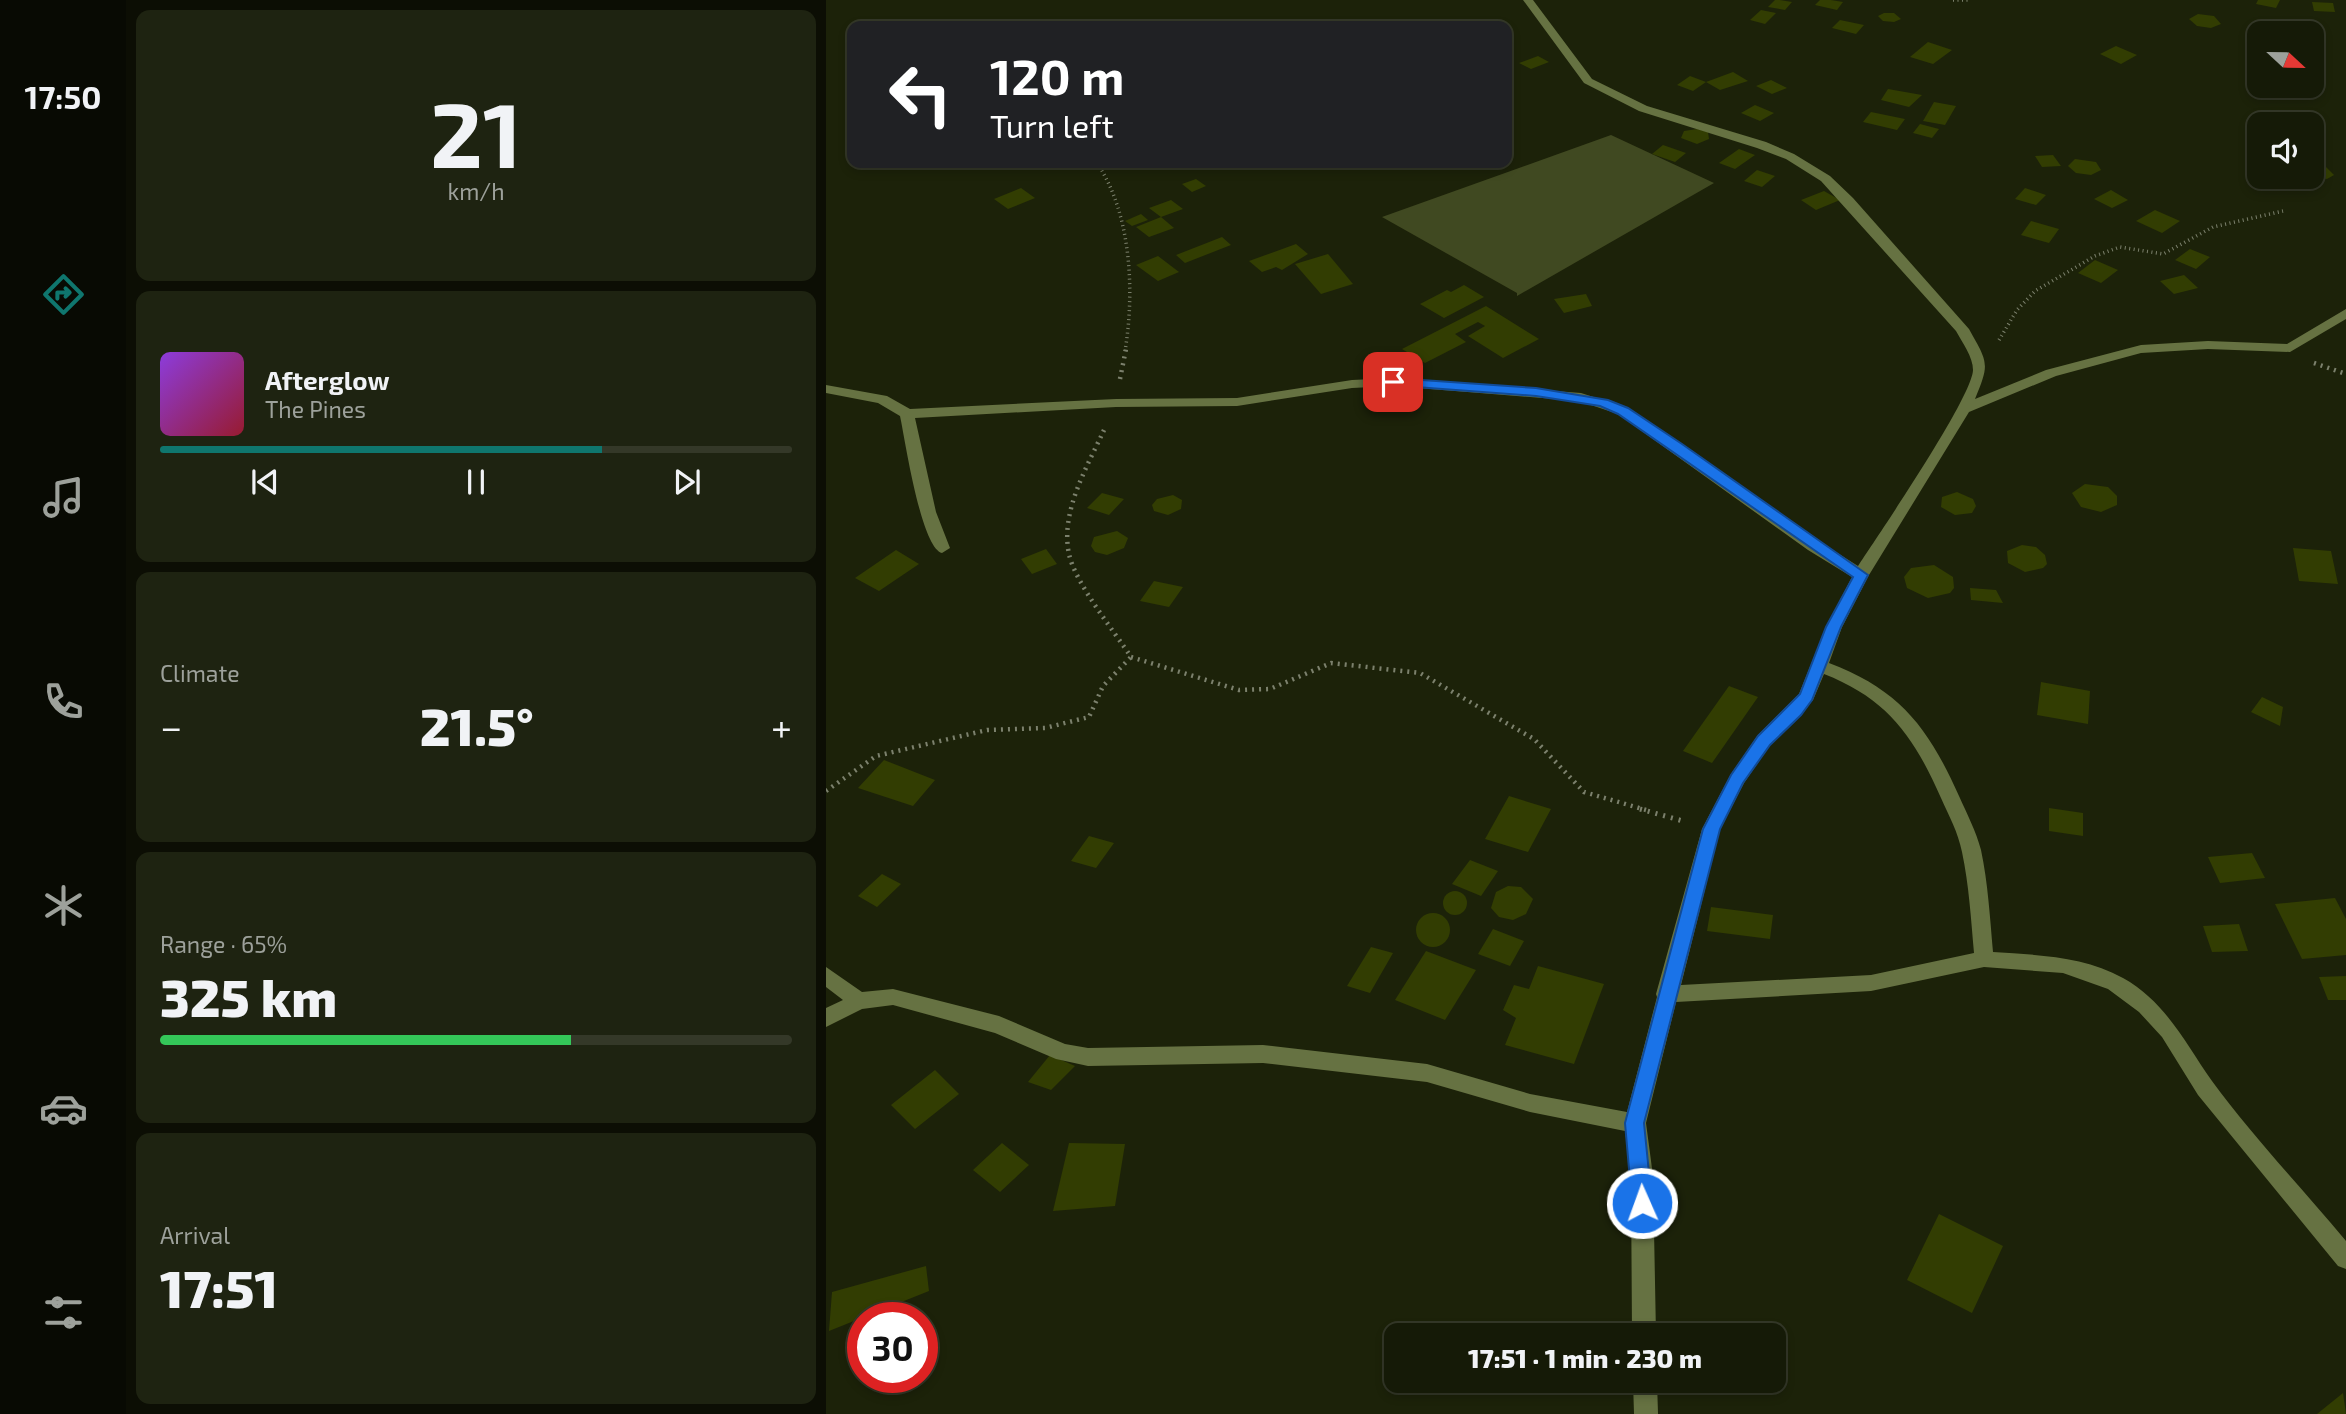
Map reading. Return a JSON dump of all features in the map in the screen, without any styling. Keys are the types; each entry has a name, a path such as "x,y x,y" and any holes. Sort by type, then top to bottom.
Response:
{"street":[{"path":"1528,0 1588,81 1600,90 1645,108 1724,132 1816,172 1847,199 1962,329 1975,352 1980,371 1964,409 1861,575 1834,627 1807,696 1796,711 1764,740 1737,779 1712,829 1666,994 1635,1123 1642,1176 1644,1323"},
{"path":"1964,409 2051,373 2140,349 2208,345 2290,348 2346,313"},
{"path":"826,389 882,399 907,414 1116,403 1237,402 1352,384 1393,382 1581,397 1623,411 1814,546 1861,575"},
{"path":"907,414 928,512 942,548"},
{"path":"1820,666 1853,677 1886,698 1919,732 1936,761 1967,835 1978,886 1984,959"},
{"path":"1666,994 1871,983 1984,959 2063,965 2115,983 2146,1006 2169,1031 2206,1088 2346,1258"},
{"path":"826,975 859,1001"},
{"path":"826,1018 859,1001 893,997 999,1025 1063,1052 1088,1057 1263,1054 1414,1071 1485,1088 1530,1103 1635,1123"},
{"path":"1645,1393 1646,1414"}],"path":[{"path":"1953,0 1970,0"},
{"path":"1100,168 1114,190 1124,249 1128,328 1116,403 1075,502 1069,556 1131,657 1239,690 1256,692 1284,685 1331,663 1420,673 1534,739 1584,792 1712,829"},
{"path":"1980,371 2017,310 2053,278 2120,247 2163,254 2213,227 2283,211"},
{"path":"826,791 876,756 987,730 1045,728 1089,716 1103,686 1131,657"}],"green space":[{"path":"1611,135 1714,183 1517,296 1517,293 1382,217"}],"building":[{"path":"1775,0 1792,2 1785,10 1768,7"},
{"path":"1820,0 1843,2 1837,10 1815,5"},
{"path":"2258,0 2280,0 2276,8 2256,4"},
{"path":"2312,2 2333,3 2335,12 2314,11"},
{"path":"1761,10 1776,13 1765,24 1750,20"},
{"path":"1894,13 1901,19 1894,22 1883,21 1878,16"},
{"path":"2198,14 2214,16 2221,24 2211,28 2197,26 2189,19"},
{"path":"1840,20 1864,25 1856,34 1832,28"},
{"path":"1928,42 1952,50 1933,64 1910,57"},
{"path":"2116,46 2137,55 2121,64 2100,54"},
{"path":"1538,56 1549,62 1531,69 1519,63"},
{"path":"1733,72 1748,81 1720,90 1706,82"},
{"path":"1690,76 1706,82 1693,91 1677,85"},
{"path":"1771,80 1787,88 1772,94 1756,86"},
{"path":"1888,89 1922,95 1909,107 1881,100"},
{"path":"1934,102 1956,106 1945,125 1923,121"},
{"path":"1755,105 1774,113 1760,121 1741,113"},
{"path":"1871,112 1905,119 1897,130 1863,122"},
{"path":"1920,124 1939,129 1932,138 1913,133"},
{"path":"1697,129 1708,132 1709,139 1697,144 1681,138 1684,131"},
{"path":"1663,145 1686,153 1675,162 1652,154"},
{"path":"1739,149 1755,155 1735,169 1719,163"},
{"path":"2053,155 2061,166 2042,167 2035,156"},
{"path":"2075,159 2096,162 2101,170 2091,175 2076,173 2068,166"},
{"path":"2324,167 2334,175 2324,179"},
{"path":"1757,170 1775,176 1762,187 1744,181"},
{"path":"1196,179 1206,186 1192,192 1182,184"},
{"path":"1021,188 1035,198 1008,209 994,199"},
{"path":"2025,188 2046,195 2036,205 2015,199"},
{"path":"2111,190 2128,200 2112,208 2094,199"},
{"path":"1824,191 1840,200 1816,210 1801,200"},
{"path":"1171,200 1183,209 1161,217 1149,208"},
{"path":"2155,210 2180,221 2162,233 2136,221"},
{"path":"1141,214 1148,220 1132,226 1125,221"},
{"path":"1161,217 1174,228 1149,237 1136,227"},
{"path":"2031,221 2059,229 2049,243 2021,235"},
{"path":"1222,237 1231,245 1185,263 1176,255"},
{"path":"1296,244 1308,254 1282,270 1276,267 1262,272 1249,261"},
{"path":"2190,249 2210,257 2196,269 2175,260"},
{"path":"1328,254 1353,284 1321,294 1295,264"},
{"path":"1158,256 1179,272 1158,281 1136,265"},
{"path":"2095,260 2118,270 2101,283 2078,273"},
{"path":"2184,275 2198,288 2174,294 2160,281"},
{"path":"1464,285 1484,297 1444,318 1420,304 1447,290 1451,292"},
{"path":"1586,294 1592,306 1564,313 1554,299"},
{"path":"1486,306 1539,339 1503,358 1468,336 1485,326 1478,322 1455,334 1466,342 1425,363 1402,349"},
{"path":"2085,484 2108,487 2117,496 2117,505 2101,512 2081,507 2072,493"},
{"path":"1957,492 1973,499 1976,506 1972,513 1955,515 1941,507 1942,497"},
{"path":"1102,493 1124,499 1109,515 1087,508"},
{"path":"1173,495 1182,500 1181,509 1168,515 1154,511 1152,505 1157,499"},
{"path":"1117,531 1128,538 1124,548 1107,555 1095,552 1091,546 1094,537"},
{"path":"2022,545 2036,547 2045,555 2047,564 2043,568 2025,572 2008,563 2007,551"},
{"path":"2293,548 2331,551 2338,584 2299,581"},
{"path":"1046,549 1057,564 1032,574 1021,559"},
{"path":"896,550 919,564 879,591 855,578"},
{"path":"1934,565 1953,577 1954,588 1950,593 1928,598 1907,588 1904,577 1911,568"},
{"path":"1154,581 1183,587 1169,607 1140,601"},
{"path":"1970,588 1996,590 2003,603 1971,600"},
{"path":"2041,682 2090,691 2088,724 2037,715"},
{"path":"1729,686 1758,697 1712,763 1683,751"},
{"path":"2262,697 2283,707 2280,726 2251,712"},
{"path":"884,760 935,780 913,806 858,788"},
{"path":"1509,796 1551,809 1528,852 1485,839"},
{"path":"2049,808 2083,813 2083,836 2049,831"},
{"path":"1089,836 1114,843 1096,868 1071,861"},
{"path":"2252,853 2265,878 2220,883 2208,857"},
{"path":"1470,860 1498,871 1481,896 1452,884"},
{"path":"882,874 901,884 877,907 858,896"},
{"path":"1508,886 1521,887 1533,899 1526,914 1513,920 1499,917 1491,908 1496,892"},
{"path":"1455,891 1466,898 1467,903 1460,914 1455,915 1444,908 1443,903 1450,892"},
{"path":"2335,898 2346,919 2346,955 2302,959 2275,904"},
{"path":"1711,907 1773,915 1770,939 1707,931"},
{"path":"1433,913 1445,918 1450,930 1445,942 1433,947 1421,942 1416,930 1421,918"},
{"path":"2239,924 2248,951 2212,952 2203,926"},
{"path":"1493,929 1524,941 1510,966 1478,954"},
{"path":"1371,947 1393,953 1370,993 1347,986"},
{"path":"1426,951 1476,970 1445,1020 1395,1000"},
{"path":"1538,966 1604,984 1574,1064 1505,1045 1516,1018 1503,1010 1514,985 1529,989"},
{"path":"2346,976 2346,1000 2328,1000 2319,977"},
{"path":"1050,1055 1075,1066 1051,1090 1028,1082"},
{"path":"935,1070 959,1094 915,1129 891,1105"},
{"path":"1002,1143 1029,1165 1000,1192 973,1170"},
{"path":"1069,1143 1125,1144 1115,1206 1053,1211"},
{"path":"1939,1214 2003,1246 1972,1313 1907,1280"},
{"path":"926,1266 929,1291 902,1302 847,1302 847,1324 829,1331 832,1292"},
{"path":"2343,1393 2346,1414 2317,1414"}],"route":[{"path":"1393,382 1581,397 1623,411 1678,447 1814,546 1861,575 1834,627 1807,696 1796,711 1764,740 1737,779 1712,829 1666,994 1635,1123 1642,1176 1642,1203"}]}
